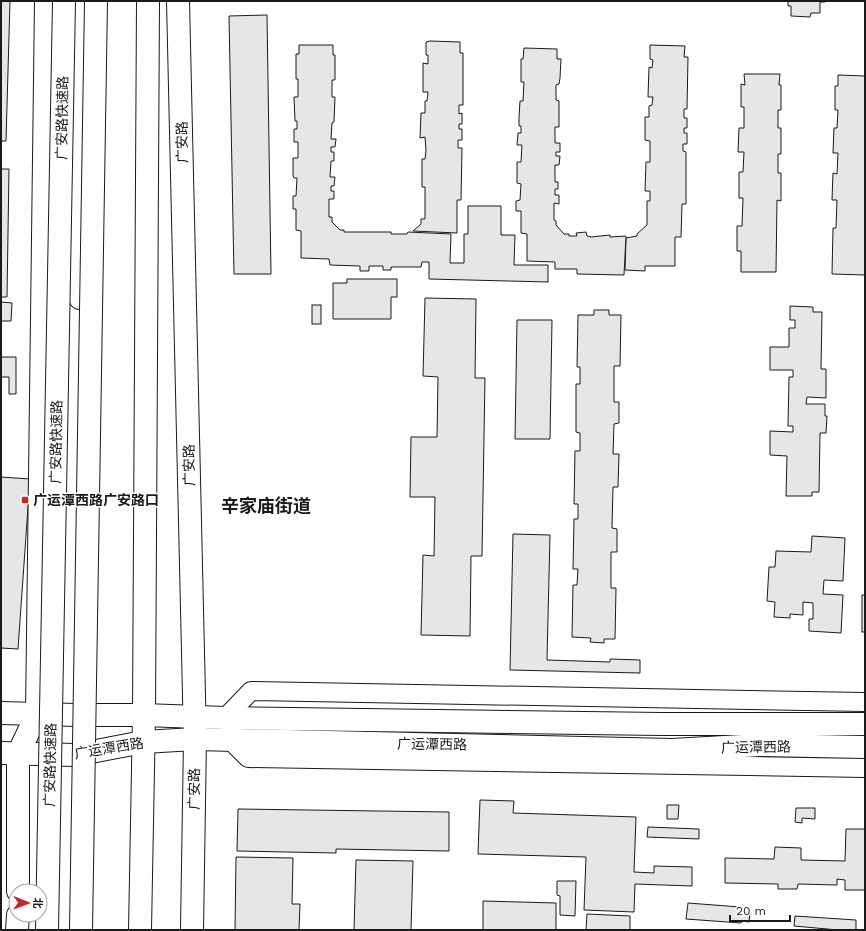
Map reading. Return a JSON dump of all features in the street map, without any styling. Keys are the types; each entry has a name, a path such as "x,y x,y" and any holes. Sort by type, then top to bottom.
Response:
{"main road":[{"path":"17,883 9,753 37,714 46,1"},
{"name":"广安路快速路","path":"47,930 64,1"},
{"path":"75,930 75,755 83,45 79,1"},
{"path":"81,930 96,1"},
{"path":"140,930 144,715 148,1"},
{"name":"广安路","path":"178,1 194,728 192,930"},
{"name":"广运潭西路","path":"1,713 144,715 229,739 672,750 760,745 865,746"},
{"name":"广运潭西路","path":"9,753 75,755 143,742 225,718 662,724 865,724"}],"street":[{"path":"225,718 251,691 865,702"},
{"path":"229,739 248,758 865,768"}],"building":[{"path":"1,1 10,1 6,141 1,141"},
{"path":"788,1 825,2 820,2 820,13 811,13 810,17 791,16 791,6 788,6"},
{"path":"267,15 271,274 234,274 229,16"},
{"path":"426,42 460,42 460,53 463,53 463,105 459,105 459,114 462,113 462,124 459,124 459,129 462,129 462,140 458,140 458,148 462,148 461,200 457,200 457,233 413,231 421,224 421,219 425,219 425,187 422,187 422,159 425,159 426,150 425,137 420,138 421,113 425,113 425,101 427,101 428,92 423,92 423,63 428,64"},
{"path":"299,45 333,45 333,55 335,55 335,80 332,80 332,97 335,97 334,122 332,123 331,139 336,139 335,147 331,147 331,152 334,152 334,161 331,161 330,177 335,177 334,186 331,186 331,191 334,191 334,199 329,199 329,217 332,217 332,222 340,230 344,230 344,232 391,232 391,234 407,234 408,232 451,234 450,263 464,263 464,234 468,234 468,206 501,206 501,235 515,235 514,265 548,265 548,282 429,279 429,262 422,262 421,267 391,267 391,270 383,270 383,266 369,266 369,271 360,271 360,266 330,265 329,259 301,258 301,231 296,230 296,209 293,209 293,196 296,196 297,178 294,178 293,176 293,158 298,158 298,142 294,142 294,129 297,129 297,121 295,121 294,97 298,97 296,54 299,54"},
{"path":"650,45 685,46 684,57 688,57 687,109 684,109 684,118 687,118 687,128 684,128 684,133 687,133 687,144 683,144 683,151 686,152 686,204 682,204 681,237 675,237 675,266 645,266 645,271 625,270 626,238 637,236 637,234 647,225 647,201 650,201 650,191 645,191 646,162 650,162 650,141 645,140 645,117 649,117 649,106 652,105 653,97 648,97 649,67 652,68 653,60 650,59"},
{"path":"524,48 557,49 557,59 561,59 559,84 556,85 556,100 559,101 559,127 555,127 555,143 560,143 560,152 556,152 556,156 560,156 559,165 555,165 555,182 558,182 558,189 555,189 555,195 559,195 559,204 554,203 554,220 556,221 556,225 564,234 569,234 569,236 577,236 576,233 586,232 587,236 591,237 610,235 610,237 626,236 624,275 577,274 577,269 555,269 555,262 527,261 527,234 521,233 521,211 516,211 516,201 520,200 521,184 517,183 517,162 521,162 522,145 517,145 518,133 521,133 521,126 519,126 520,101 523,101 524,82 521,82 521,59 523,59"},
{"path":"744,74 780,74 779,85 781,85 781,110 778,110 778,128 781,128 781,154 778,154 778,173 781,173 781,201 777,200 776,272 741,272 741,251 737,251 737,226 742,226 743,198 739,198 739,172 743,172 744,152 738,152 739,128 744,128 744,107 741,107 741,84 745,85"},
{"path":"838,75 865,76 865,275 832,274 833,228 836,228 837,200 832,200 833,173 837,174 838,153 833,153 834,128 837,128 838,110 835,110 835,86 838,86"},
{"path":"1,169 9,169 7,297 1,297"},
{"path":"347,279 397,279 397,297 391,297 391,319 333,319 333,283 347,283"},
{"path":"425,298 476,299 475,378 485,378 482,556 471,556 470,636 421,635 423,555 434,556 435,497 410,497 411,437 437,437 438,377 423,376"},
{"path":"1,302 12,303 11,321 1,321"},
{"path":"312,305 321,305 321,324 312,324"},
{"path":"790,306 813,307 813,312 822,312 821,369 826,369 826,398 807,397 806,404 825,404 825,416 827,416 826,433 820,433 819,492 812,492 812,496 786,496 787,456 770,455 770,431 793,432 793,426 788,426 789,377 793,377 793,370 770,370 770,347 789,347 789,328 795,328 795,320 790,320"},
{"path":"594,310 609,310 609,315 621,315 620,366 614,366 614,402 619,402 619,423 614,424 613,454 619,454 618,487 613,487 612,528 617,529 617,552 611,552 611,588 616,588 615,639 604,639 604,643 590,642 591,638 572,637 573,585 577,585 578,569 573,569 574,519 578,519 578,504 574,504 575,451 580,451 580,433 576,432 576,384 580,384 580,367 577,367 578,315 594,315"},
{"path":"517,320 552,320 550,439 515,439"},
{"path":"1,357 16,357 16,394 9,394 9,377 1,377"},
{"path":"1,477 30,479 18,649 1,648"},
{"path":"513,534 550,535 547,660 610,662 610,659 640,660 640,673 510,670"},
{"path":"812,536 845,538 843,581 824,580 823,594 843,595 841,633 809,631 809,619 813,619 813,603 803,602 803,615 790,614 790,618 774,617 775,602 767,601 769,567 775,567 776,551 811,552"},
{"path":"862,595 865,595 865,632 862,632"},
{"path":"480,800 514,801 513,813 636,817 634,872 654,873 654,866 692,867 692,886 635,884 634,912 584,910 586,857 478,854"},
{"path":"667,805 679,805 678,819 667,819"},
{"path":"796,808 815,808 815,819 802,818 802,823 795,822"},
{"path":"238,809 449,812 449,851 336,849 336,853 237,851"},
{"path":"648,827 699,829 699,839 647,837"},
{"path":"846,829 865,829 865,890 845,890 845,880 837,879 837,885 798,884 797,889 778,889 778,884 725,883 725,858 774,859 775,847 801,848 801,860 845,861"},
{"path":"236,857 293,858 292,904 300,904 299,930 235,930"},
{"path":"356,860 413,861 411,930 354,930"},
{"path":"557,881 576,881 575,916 560,915 560,896 557,895"},
{"path":"483,901 556,903 556,930 483,930"},
{"path":"688,903 740,907 740,909 745,910 745,913 750,913 749,922 742,921 741,923 686,919"},
{"path":"587,914 630,916 630,930 586,930"},
{"path":"795,916 856,920 856,930 794,926"}],"place":[{"name":"广运潭西路广安路口","path":"25,500"}],"district":[{"name":"辛家庙街道","path":"266,505"}]}
